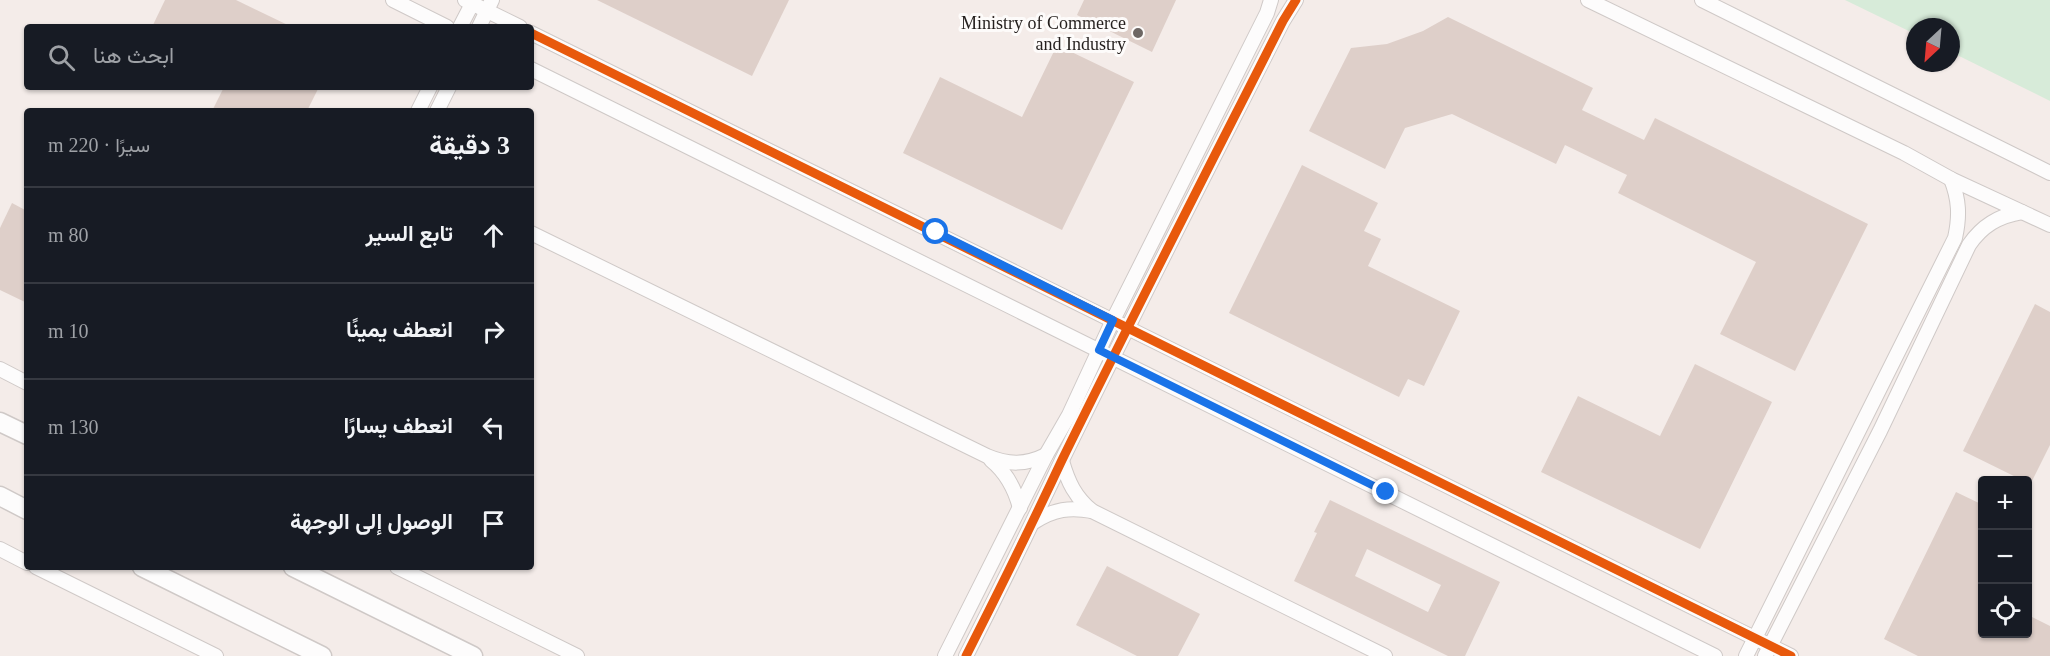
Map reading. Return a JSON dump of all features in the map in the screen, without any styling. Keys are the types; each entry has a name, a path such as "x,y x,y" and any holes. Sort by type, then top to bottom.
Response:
{"main road":[{"path":"0,422 24,434"},
{"path":"0,496 24,508"},
{"path":"148,570 322,656"},
{"path":"299,570 473,656"}],"street":[{"path":"393,0 441,24"},
{"path":"945,656 1046,454 1069,415 1113,320 1271,0"},
{"path":"966,656 1129,327 1283,21 1296,0"},
{"path":"1588,0 1904,153 1951,179 2050,225"},
{"path":"1702,0 2050,173"},
{"path":"461,24 470,1 490,5 516,24"},
{"path":"480,24 490,5"},
{"path":"534,34 1755,638 1767,651 1791,656"},
{"path":"534,70 1715,656"},
{"path":"420,108 428,90"},
{"path":"438,108 448,90"},
{"path":"1746,656 1954,238 1959,223 1959,208 1957,193 1951,179"},
{"path":"1767,651 1880,431 1969,245 1986,226 2003,217 2022,212"},
{"path":"534,234 987,456 1016,464 1026,463 1046,454"},
{"path":"0,369 24,381"},
{"path":"987,456 997,464 1012,484 1020,508"},
{"path":"1062,461 1072,490 1092,511 1385,656"},
{"path":"1034,522 1061,509 1077,508 1092,511"},
{"path":"0,549 24,561"},
{"path":"42,570 216,656"},
{"path":"403,570 577,656"}],"green space":[{"path":"1845,0 2050,0 2050,101 1960,56 1960,18 1906,18 1906,30"}],"building":[{"path":"165,0 236,0 286,24 153,24"},
{"path":"597,0 789,0 752,76"},
{"name":"Ministry of Commerce and Industry","path":"1084,0 1176,0 1152,52 1077,15"},
{"path":"1448,17 1593,88 1582,110 1644,140 1655,118 1868,224 1795,371 1720,334 1756,262 1618,193 1627,175 1565,145 1556,164 1452,114 1405,128 1385,169 1309,131 1351,48 1387,44 1423,31"},
{"path":"1057,45 1134,82 1062,230 903,153 940,77 1022,117"},
{"path":"222,90 318,90 308,108 214,108"},
{"path":"1302,165 1378,203 1364,231 1381,239 1368,266 1460,311 1424,386 1408,379 1399,397 1229,313"},
{"path":"12,203 24,209 24,302 0,290 0,228"},
{"path":"2035,304 2050,312 2050,445 2032,481 2032,476 2014,476 1963,451"},
{"path":"1695,364 1772,402 1700,549 1541,472 1578,396 1660,436"},
{"path":"1956,492 1978,503 1978,638 2032,638 2032,617 2050,626 2050,656 1918,656 1884,639"},
{"path":"1330,500 1500,582 1465,656 1448,656 1294,581 1317,533 1314,532","holes":["1367,549 1441,585 1428,612 1355,576"]},
{"path":"1107,566 1200,614 1178,656 1137,656 1076,625"}],"cycle path":[{"path":"966,656 1144,295 1283,21 1296,0"},
{"path":"534,34 1791,656"}],"place":[{"name":"Ministry of Commerce and Industry","path":"1138,33"}],"route":[{"path":"936,232 1113,320 1099,350 1386,492"}]}
